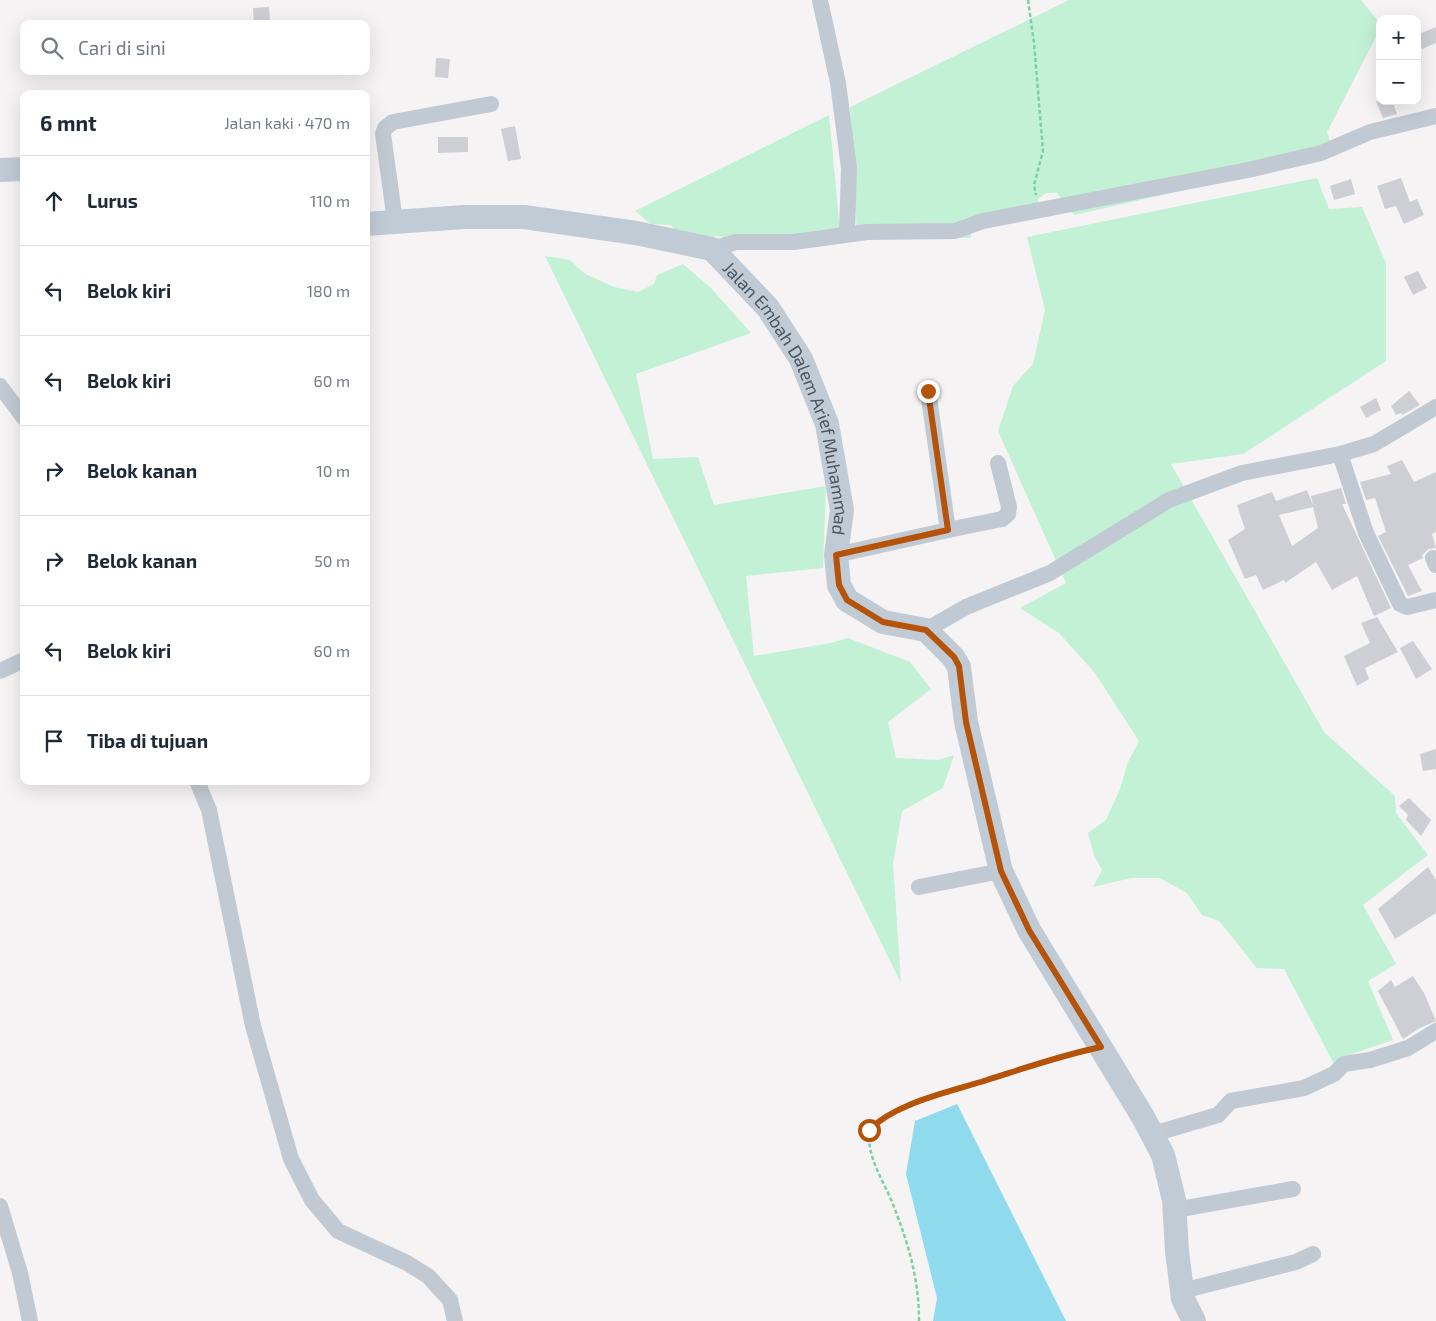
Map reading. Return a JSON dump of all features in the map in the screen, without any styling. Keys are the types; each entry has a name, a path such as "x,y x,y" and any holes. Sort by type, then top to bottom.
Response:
{"street":[{"path":"820,0 838,83 849,168 847,234"},
{"path":"395,221 383,134 384,128 393,122 491,104"},
{"path":"712,249 736,242 794,242 867,232 955,231 983,220 1248,170 1321,153 1370,132 1436,116"},
{"path":"0,170 20,169"},
{"name":"Jalan Embah Dalem Arief Muhammad","path":"370,224 395,221 524,217 636,233 712,249 768,308 801,359 827,424 842,510 836,555 839,585 847,600 883,622 926,630"},
{"path":"0,386 20,413"},
{"path":"928,391 948,530"},
{"path":"1194,1321 1183,1299 1176,1251 1175,1210 1163,1156 1153,1134 1029,930 1001,871 966,722 959,666 954,657 926,630 966,607 1050,573 1169,500 1242,473 1340,454 1374,444 1436,407"},
{"path":"1340,454 1366,532 1400,604 1407,607 1436,600"},
{"path":"836,555 1002,519 1008,514 998,463"},
{"path":"0,671 20,662"},
{"path":"199,785 209,810 253,1026 292,1159 312,1200 338,1231 407,1263 428,1276 450,1300 454,1321"},
{"path":"919,887 1001,871"},
{"path":"1153,1134 1218,1115 1231,1101 1304,1088 1334,1074 1344,1064 1370,1060 1408,1048 1436,1031"},
{"path":"1175,1210 1293,1189"},
{"path":"0,1206 20,1273 30,1321"},
{"path":"1182,1291 1296,1262 1313,1254"}],"path":[{"path":"1028,0 1042,128 1043,151 1034,185 1040,209"},
{"path":"919,1321 916,1272 901,1226 868,1146 869,1130 880,1120 951,1090 1072,1053 1101,1047"}],"green space":[{"path":"1069,0 1361,0 1376,18 1376,37 1327,132 1335,156 1074,215 1057,193 1046,193 1038,199 1038,219 974,223 970,238 857,235 850,107"},
{"path":"829,115 841,241 679,235 671,225 651,224 635,211"},
{"path":"1317,178 1329,209 1362,207 1386,263 1386,361 1243,454 1171,464 1324,732 1395,796 1396,813 1428,855 1363,905 1396,964 1368,981 1393,1040 1349,1055 1334,1064 1284,969 1257,968 1219,921 1202,915 1187,893 1160,878 1131,878 1093,887 1102,870 1094,855 1088,833 1106,820 1120,789 1128,762 1139,741 1095,673 1059,633 1020,608 1066,583 998,431 1013,386 1033,364 1045,310 1027,237"},
{"path":"545,256 570,260 585,274 614,287 638,292 654,284 657,275 683,264 712,289 751,333 636,374 653,459 698,457 714,505 826,486 823,568 746,576 754,656 831,643 848,638 910,662 931,689 888,722 896,758 938,760 954,755 943,788 902,811 893,864 901,983"}],"water":[{"path":"957,1104 1066,1321 933,1321 937,1298 906,1174 915,1121"}],"building":[{"path":"269,7 270,20 254,20 253,8"},
{"path":"1436,27 1436,43 1422,49 1421,33"},
{"path":"436,58 450,59 448,78 435,77"},
{"path":"1378,105 1394,105 1397,114 1383,118"},
{"path":"515,126 521,159 508,161 501,129"},
{"path":"438,137 468,137 468,152 438,153"},
{"path":"1401,178 1410,202 1417,199 1424,215 1404,224 1396,206 1385,209 1377,186"},
{"path":"1351,179 1355,194 1334,200 1330,186"},
{"path":"1418,271 1427,288 1413,295 1404,277"},
{"path":"1409,391 1420,405 1402,415 1401,413 1396,415 1391,406"},
{"path":"1376,398 1381,410 1366,418 1360,407"},
{"path":"1402,460 1414,482 1436,472 1436,532 1432,534 1436,548 1429,549 1422,555 1423,558 1408,565 1422,591 1408,596 1378,536 1386,532 1375,498 1366,500 1360,482 1391,474 1387,466"},
{"path":"1341,488 1346,504 1342,504 1391,608 1374,616 1357,576 1332,590 1316,562 1285,583 1284,580 1263,590 1256,575 1245,579 1228,540 1245,529 1237,505 1272,492 1276,501 1307,490 1313,505 1311,496","holes":["1313,507 1318,528 1292,546 1279,515"]},
{"path":"1377,617 1398,652 1365,668 1369,679 1357,686 1344,656 1370,643 1361,623"},
{"path":"1413,641 1432,669 1416,679 1400,648"},
{"path":"1436,749 1436,769 1423,771 1420,754"},
{"path":"1409,798 1431,820 1421,836 1406,820 1408,815 1399,806"},
{"path":"1428,867 1436,880 1436,913 1395,939 1378,909"},
{"path":"1413,976 1424,993 1436,1021 1418,1029 1403,1039 1378,991 1391,980 1395,987"}],"route":[{"path":"869,1130 880,1120 951,1090 1072,1053 1101,1047 1029,930 1001,871 966,722 959,666 954,657 926,630 883,622 859,609 847,600 839,585 836,555 948,530 928,391"}]}
